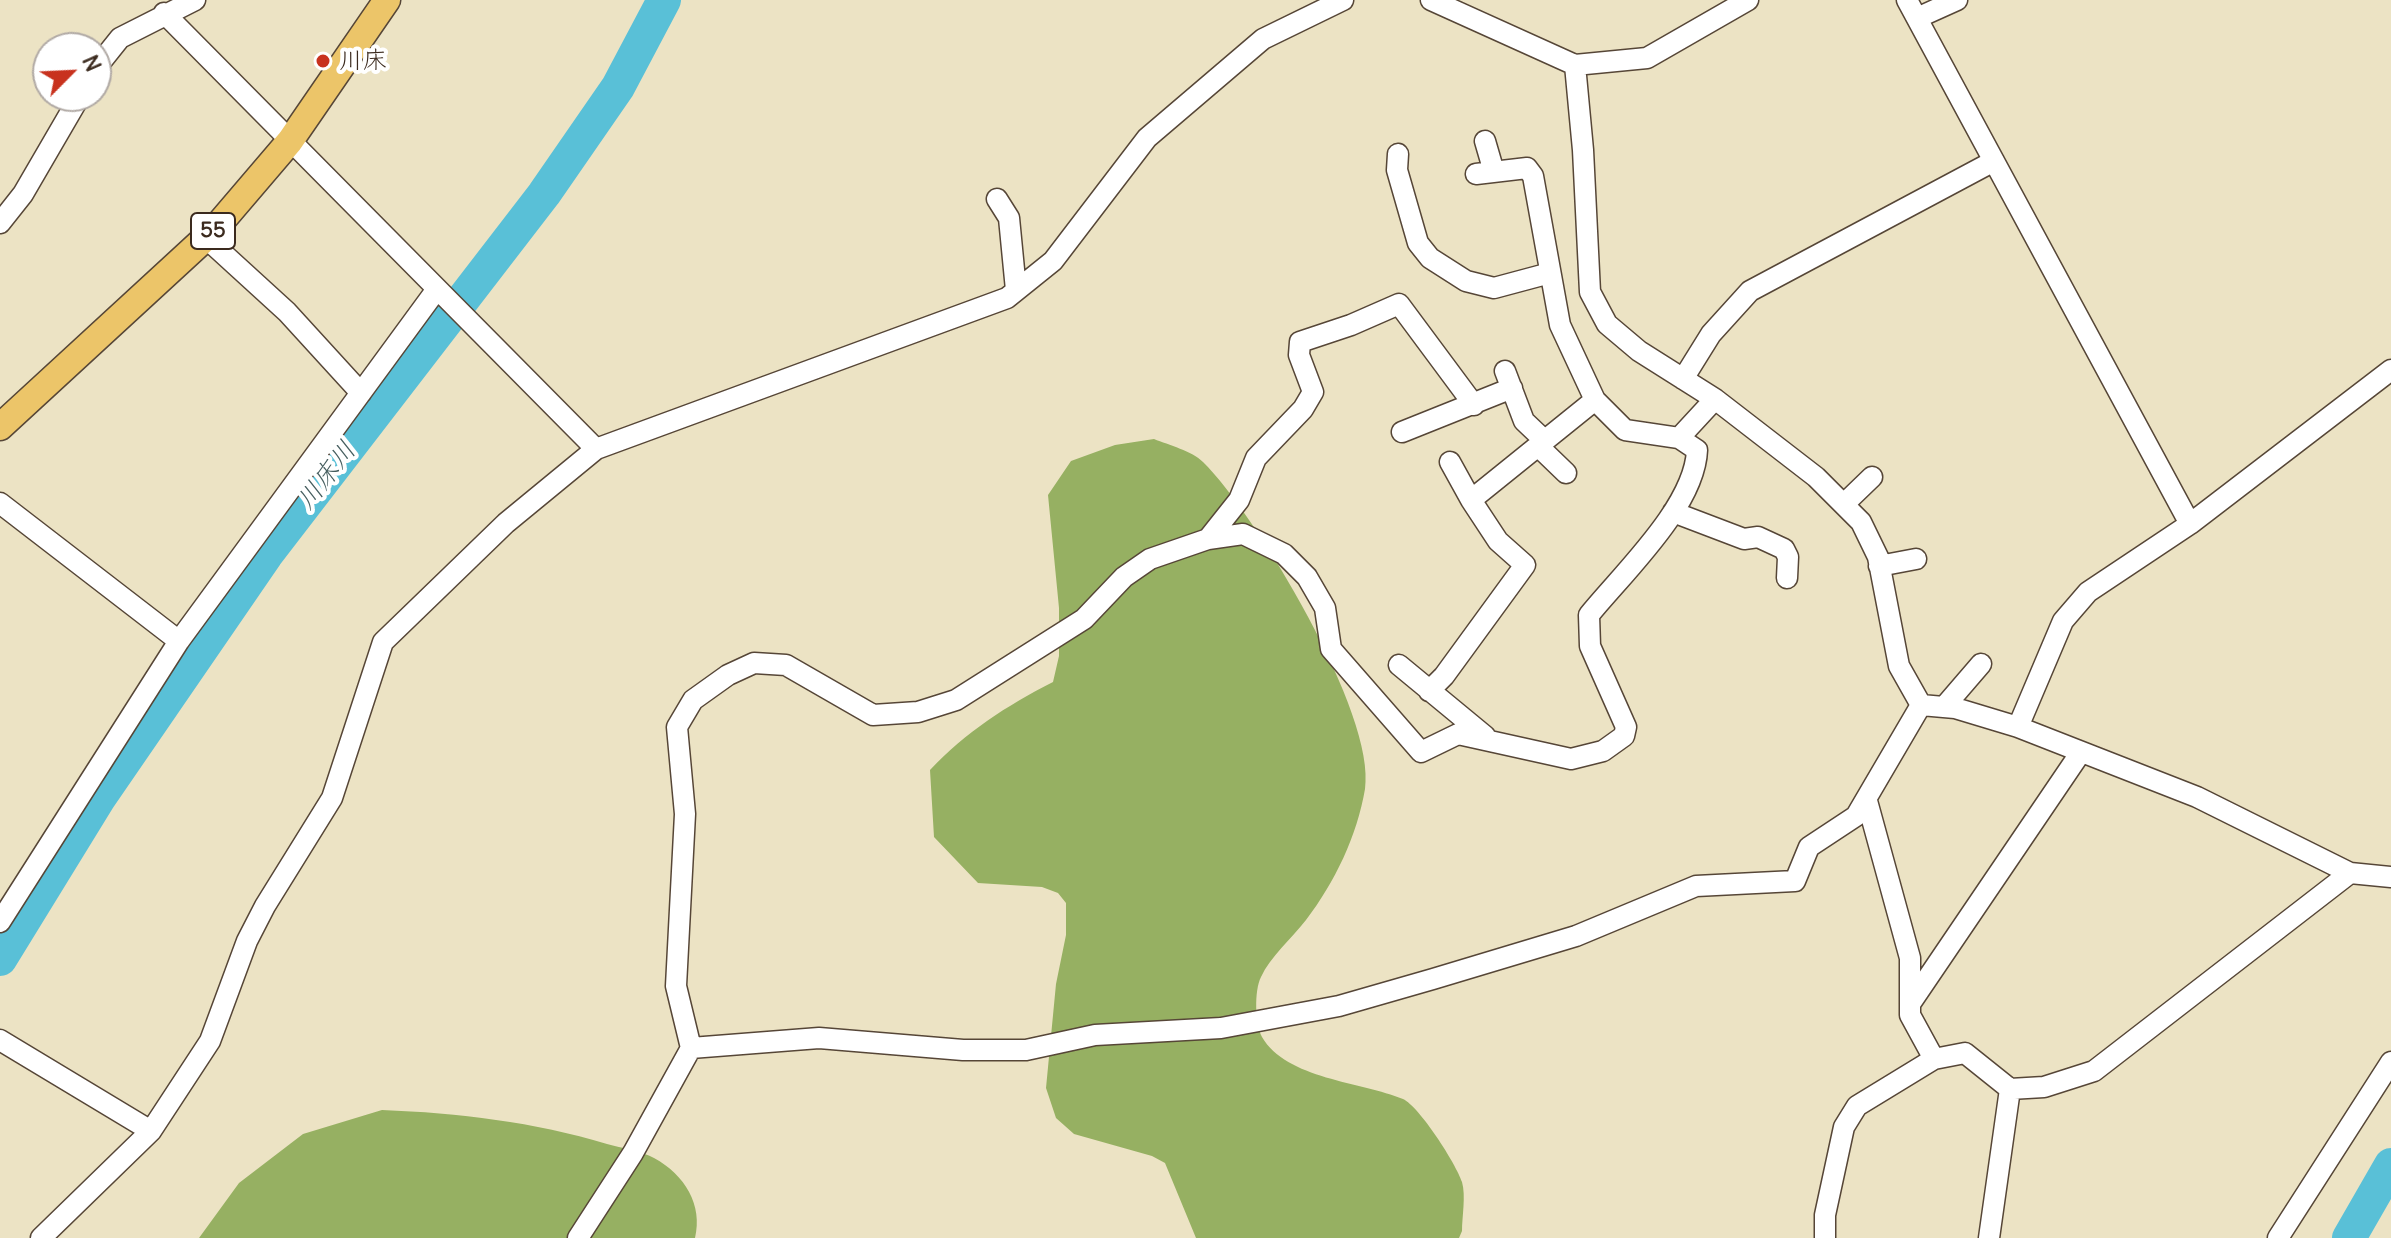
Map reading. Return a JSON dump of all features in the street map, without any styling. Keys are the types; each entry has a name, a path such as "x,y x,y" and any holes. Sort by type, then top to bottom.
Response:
{"main road":[{"name":"55","path":"0,427 206,238 290,141 387,0"}],"street":[{"path":"112,48 120,38 164,13 195,0"},
{"path":"41,1238 151,1131 210,1041 253,930 332,798 383,642 506,523 596,449 1007,298 1053,261 1147,138 1263,39 1343,0"},
{"path":"1431,0 1575,65 1647,58 1748,0"},
{"path":"1957,0 1912,9 2190,524"},
{"path":"164,13 596,449"},
{"path":"1575,65 1590,292 1607,324 1639,351 1715,399 1816,477 1861,522 1879,566 1899,666 1921,705"},
{"path":"0,223 23,194 71,112"},
{"path":"578,1238 633,1153 691,1048 676,986 685,814 677,727 693,700 728,675 754,663 786,665 873,715 918,712 956,700 1084,619 1124,577 1150,559 1208,539 1243,534 1284,554 1307,577 1325,608 1331,649 1421,752 1458,734 1571,759 1603,751 1624,736 1626,727 1590,646 1589,615 1673,512 1697,464 1697,450 1679,438 1625,430 1595,400 1560,325 1533,176 1527,168 1485,173 1485,141"},
{"path":"1398,154 1397,170 1418,243 1430,258 1466,281 1494,288 1550,273"},
{"path":"1683,379 1711,334 1750,291 1994,161"},
{"path":"997,199 1009,218 1016,290"},
{"path":"206,238 287,312 361,393"},
{"path":"0,922 179,641 437,289"},
{"path":"1208,539 1239,500 1256,458 1303,409 1313,392 1299,355 1300,342 1351,325 1399,304 1474,405"},
{"path":"2018,727 2063,621 2088,592 2190,524 2391,370"},
{"path":"1402,432 1474,405 1508,379 1524,421 1566,473"},
{"path":"1679,438 1715,399"},
{"path":"1471,500 1595,400"},
{"path":"1429,691 1444,676 1525,565 1498,541 1450,462"},
{"path":"1844,504 1872,477"},
{"path":"0,503 179,641"},
{"path":"1673,512 1744,539 1758,537 1784,549 1788,557 1787,578"},
{"path":"1879,566 1916,559"},
{"path":"1944,707 1981,664"},
{"path":"1399,665 1491,741"},
{"path":"691,1048 819,1038 963,1050 1026,1050 1095,1035 1221,1028 1339,1006 1576,936 1696,886 1795,881 1809,847 1856,816 1867,801 1921,705"},
{"path":"1921,705 1944,707 2018,727 2197,797 2350,873 2391,877"},
{"path":"1910,1004 2081,752"},
{"path":"1867,801 1910,958 1910,1015 1934,1059"},
{"path":"1825,1238 1825,1215 1844,1127 1857,1106 1934,1059 1965,1053 2010,1089 2044,1087 2094,1071 2350,873"},
{"path":"0,1040 151,1131"},
{"path":"2278,1238 2391,1062"},
{"path":"1989,1238 2010,1089"}],"green space":[{"path":"1154,439 1187,451 1203,462 1252,525 1281,569 1333,667 1352,714 1364,756 1365,789 1343,858 1317,905 1261,977 1256,999 1262,1037 1273,1051 1306,1071 1386,1093 1410,1104 1437,1137 1462,1182 1464,1206 1459,1238 1196,1238 1165,1163 1152,1156 1074,1134 1056,1118 1046,1088 1056,984 1066,935 1066,903 1058,893 1042,887 978,883 934,837 930,770 987,721 1053,682 1059,656 1059,608 1048,495 1071,461 1115,445"},
{"path":"382,1110 439,1113 524,1124 649,1156 675,1173 689,1192 696,1214 695,1238 199,1238 239,1183 303,1134"}],"waterway":[{"name":"川床川","path":"0,959 99,798 266,555 544,194 618,87 664,0"},
{"path":"2349,1238 2391,1165"}],"place":[{"name":"川床","path":"323,61"}]}
